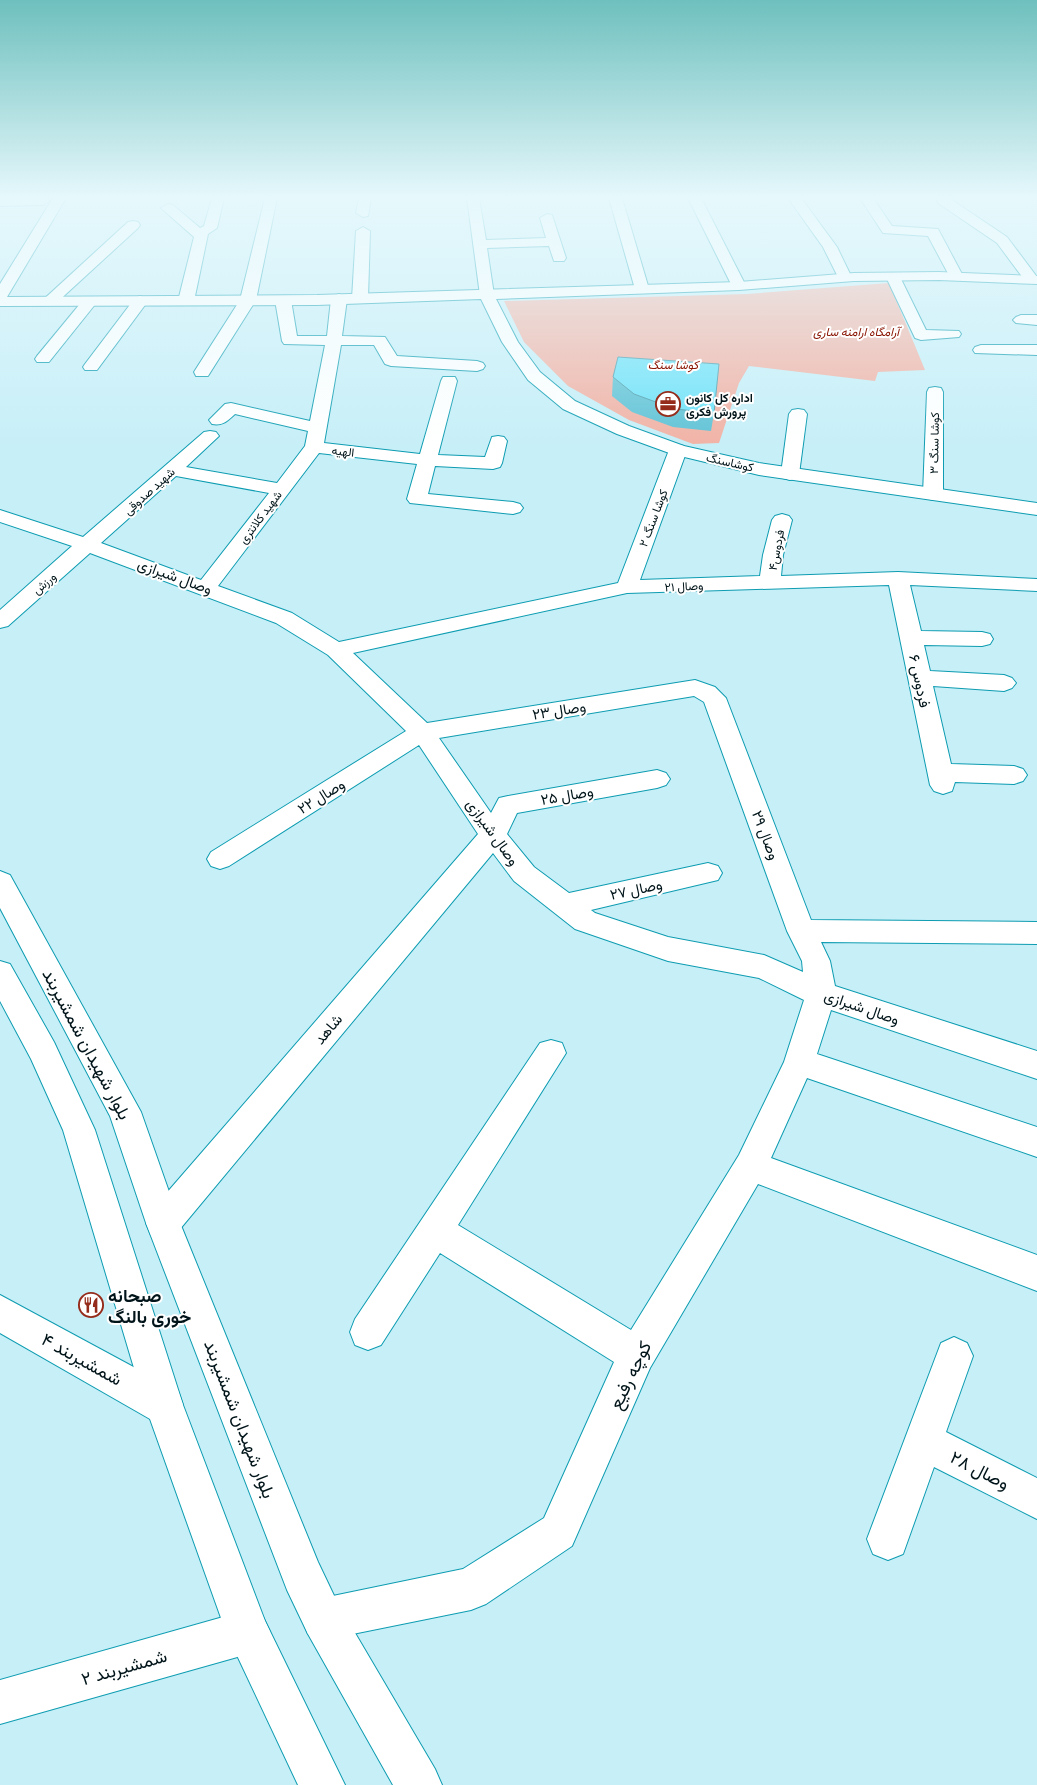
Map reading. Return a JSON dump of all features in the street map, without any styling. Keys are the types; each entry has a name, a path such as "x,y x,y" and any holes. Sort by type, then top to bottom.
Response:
{"street":[{"path":"0,296 9,281"},
{"path":"48,302 71,281"},
{"path":"186,301 192,281"},
{"path":"202,372 248,300 252,281"},
{"path":"360,299 361,281"},
{"name":"کوشاسنگ","path":"485,281 487,295 510,342 534,376 569,405 623,430 678,450 790,474 1037,509"},
{"path":"640,281 642,289"},
{"path":"737,281 739,286"},
{"path":"0,301 140,302 360,299 739,286 801,281"},
{"path":"896,281 921,335 953,334"},
{"name":"الهیه","path":"339,299 334,340 315,438 427,460 493,463 498,441"},
{"path":"283,300 290,341 379,340 391,361 477,366"},
{"path":"43,359 89,302"},
{"path":"91,366 140,302"},
{"path":"1021,320 1037,320"},
{"path":"981,350 1037,350"},
{"path":"449,381 417,499 513,508"},
{"name":"کوشا سنگ ۳","path":"933,494 935,392"},
{"name":"شهید صدوقی","path":"88,545 173,470 231,408 315,438"},
{"path":"790,474 798,414"},
{"name":"شهید کلانتری","path":"206,588 281,490 315,438"},
{"name":"کوشا سنگ ۲","path":"627,587 678,450"},
{"path":"173,470 281,490"},
{"name":"وصال شیرازی","path":"0,516 88,545 284,618 336,650 422,732 493,834 524,874 585,921 668,949 764,967 821,994 1037,1065"},
{"name":"فردوس۴","path":"770,580 773,554 782,520"},
{"name":"ورزش","path":"0,621 88,545"},
{"name":"وصال ۲۱","path":"336,650 627,587 671,587 770,580 898,578 1037,585"},
{"name":"فردوس ۶","path":"898,578 941,779 1014,775"},
{"path":"911,638 982,639"},
{"path":"919,678 1004,683"},
{"name":"وصال ۲۳","path":"422,732 695,688"},
{"name":"وصال ۲۹","path":"695,688 707,692 714,698 801,931 816,961 821,994"},
{"name":"وصال ۲۲","path":"220,860 422,732"},
{"name":"وصال ۲۵","path":"493,834 508,805 657,779"},
{"name":"شاهد","path":"164,1223 493,834"},
{"name":"وصال ۲۷","path":"564,905 708,874"},
{"name":"بلوار شهیدان شمشیربند","path":"0,882 125,1112 164,1223 302,1575 323,1620 419,1785"},
{"path":"801,931 1037,934"},
{"path":"0,973 44,1052 80,1130 164,1405 248,1632 322,1785"},
{"name":"کوچه رفیع","path":"323,1620 471,1590 558,1532 637,1355 751,1166 799,1062 821,994"},
{"path":"368,1332 552,1053"},
{"path":"799,1062 1037,1142"},
{"path":"751,1166 1037,1273"},
{"path":"435,1232 637,1355"},
{"name":"شمشیربند ۴","path":"0,1313 164,1405"},
{"path":"888,1539 954,1356"},
{"name":"وصال ۲۸","path":"923,1440 1037,1499"},
{"name":"شمشیربند ۲","path":"0,1702 248,1632"}],"green space":[{"name":"کوشا سنگ","path":"889,283 925,370 878,372 875,381 749,366 739,383 719,443 693,444 629,420 568,386 524,342 504,301 747,294"}],"building":[{"path":"618,357 719,364 714,413 675,409 634,394 613,377"}],"place":[{"name":"اداره کل کانون پرورش فکری","path":"668,404"},
{"name":"صبحانه خوری بالنگ","path":"91,1305"}],"park label":[{"name":"آرامگاه ارامنه ساری","path":"856,331"}]}
